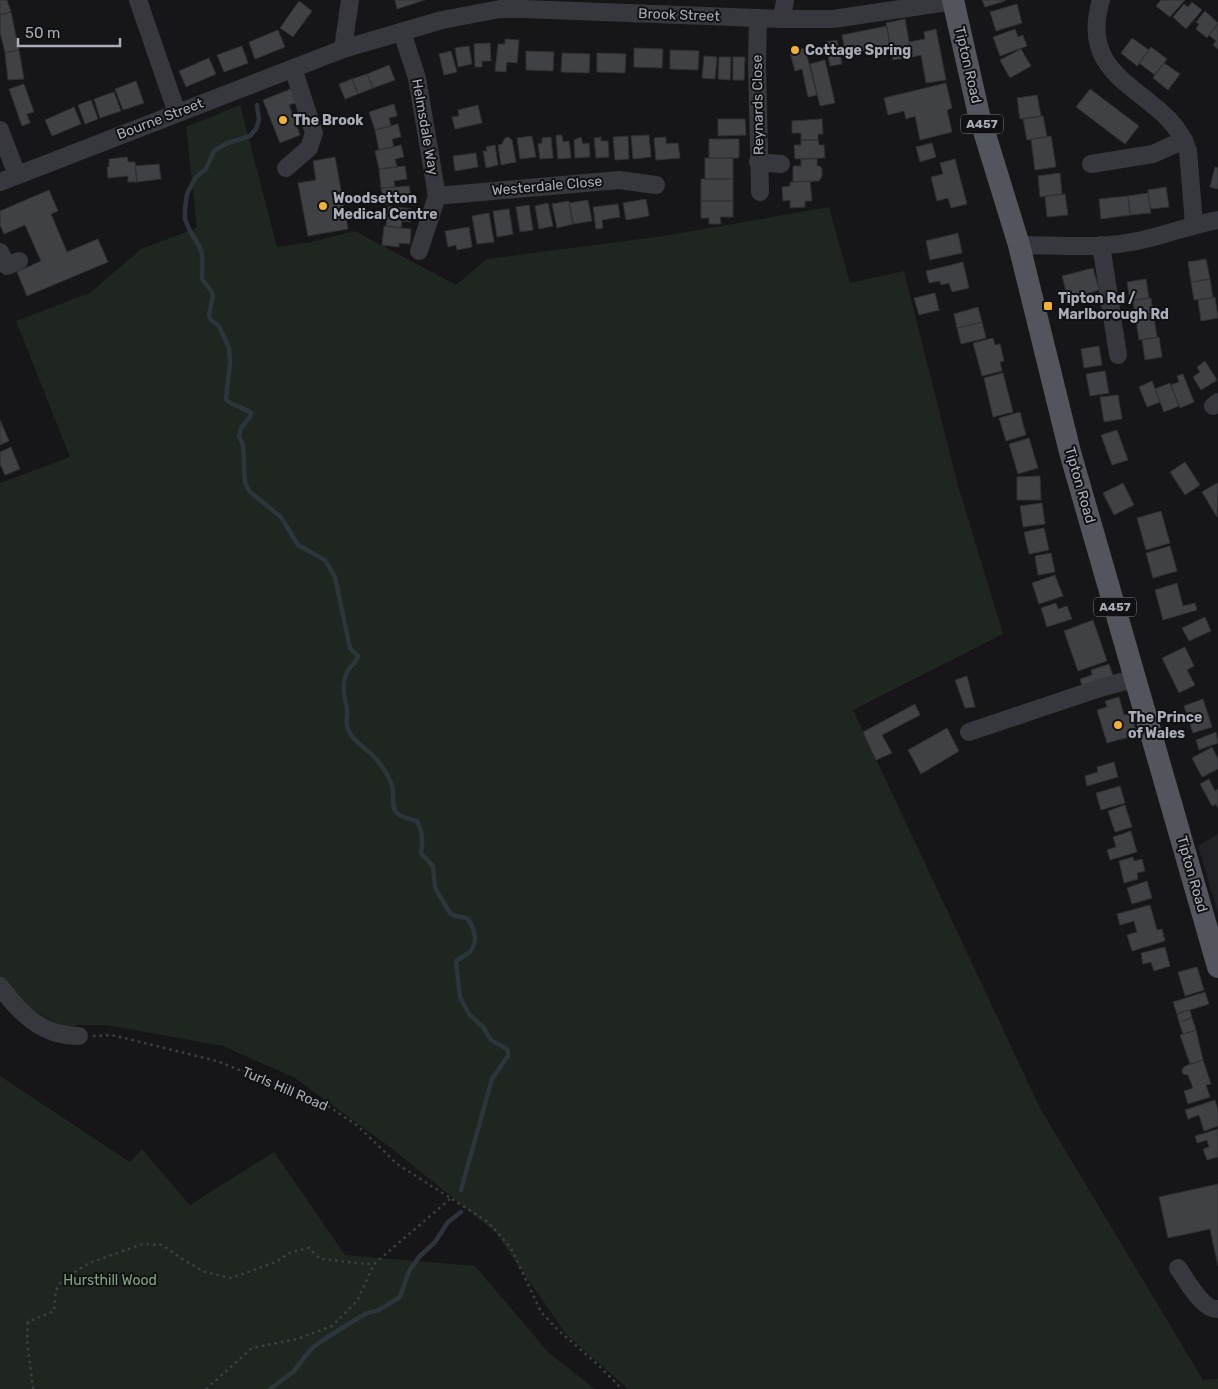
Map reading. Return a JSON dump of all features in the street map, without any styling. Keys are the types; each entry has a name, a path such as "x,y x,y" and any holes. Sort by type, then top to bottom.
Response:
{"main road":[{"name":"Tipton Road","path":"953,0 979,115 1019,245 1070,452 1218,968"}],"street":[{"path":"138,0 177,113"},
{"path":"344,49 350,0"},
{"path":"782,19 785,0"},
{"name":"Brook Street","path":"320,58 442,20 500,10 524,9 782,19 833,19 953,0"},
{"path":"1101,0 1097,15 1097,28 1106,63 1117,76 1164,115 1177,128 1184,140 1188,151 1194,224"},
{"name":"Reynards Close","path":"758,18 758,162 760,192"},
{"name":"Helmsdale Way","path":"402,32 417,78 437,196 419,251"},
{"name":"Bourne Street","path":"0,182 320,58"},
{"path":"286,168 309,148 314,133 293,68"},
{"path":"0,130 17,175"},
{"path":"1091,164 1153,154 1184,140"},
{"path":"758,162 781,164"},
{"name":"Westerdale Close","path":"437,196 619,180 656,185"},
{"path":"1019,245 1101,245 1131,242 1194,224 1218,220"},
{"path":"1101,245 1118,355"},
{"path":"0,252 6,266 19,261"},
{"path":"969,732 1100,688 1136,678"},
{"path":"0,986 31,1019 44,1029 65,1036 79,1036"},
{"path":"1178,1268 1204,1304 1214,1310 1218,1310"}],"path":[{"name":"Turls Hill Road","path":"79,1036 112,1036 217,1061 325,1104 358,1126 397,1164 488,1222 512,1248 541,1312 622,1389"},
{"path":"206,1389 252,1348 297,1339 332,1326 357,1301 374,1264 450,1199"},
{"path":"33,1389 27,1339 28,1322 54,1312 56,1290 62,1280 88,1264 115,1253 142,1244 162,1245 205,1272 231,1278 276,1262 291,1252 309,1248 320,1259 353,1264 374,1264"}],"shaded area":[{"path":"1218,834 1218,913 1198,846"}],"green space":[{"path":"240,105 277,247 311,242 355,231 456,285 487,259 664,236 829,207 850,283 904,271 957,482 1003,634 853,710 1040,1108 1203,1380 1218,1379 1218,1389 628,1389 566,1334 495,1232 390,1147 295,1078 223,1046 106,1025 76,1025 69,1031 30,1008 0,978 0,483 70,457 16,321 90,293 141,249 197,228 186,127"},
{"name":"Hursthill Wood","path":"0,1076 130,1162 142,1149 190,1205 274,1152 345,1255 475,1266 549,1353 595,1389 0,1389"}],"building":[{"path":"0,0 7,0 11,12 0,15"},
{"path":"395,0 425,0 397,9"},
{"path":"982,0 1005,0 1005,1 985,7"},
{"path":"1161,0 1185,0 1170,17 1156,6"},
{"path":"299,1 312,11 293,37 280,28"},
{"path":"1192,2 1202,10 1186,29 1173,17 1184,4 1188,7"},
{"path":"1017,4 1022,23 996,31 990,12"},
{"path":"1205,11 1218,23 1207,38 1196,29 1199,24 1196,22"},
{"path":"11,12 19,50 5,53 0,32 0,15"},
{"path":"905,19 912,57 893,60 886,23"},
{"path":"1218,24 1218,49 1213,45 1216,41 1209,35"},
{"path":"887,26 890,47 846,55 842,35"},
{"path":"936,29 946,80 926,83 921,55 912,57 909,42 925,39 924,32"},
{"path":"1015,29 1018,37 1023,35 1027,46 1000,56 993,37"},
{"path":"278,30 285,47 255,59 249,42"},
{"path":"1132,38 1149,50 1137,66 1121,53"},
{"path":"505,39 519,40 517,63 507,62 506,72 495,71 498,44 505,44"},
{"path":"837,40 842,64 830,66 825,42"},
{"path":"490,43 491,61 482,61 482,67 475,67 474,44"},
{"path":"242,46 248,63 224,72 217,55"},
{"path":"469,46 472,64 458,67 455,48"},
{"path":"1151,47 1167,59 1155,75 1139,63"},
{"path":"634,48 663,49 662,68 634,67"},
{"path":"805,48 817,95 808,97 802,69 795,71 790,53"},
{"path":"1021,49 1031,66 1010,78 1000,60"},
{"path":"19,50 24,79 8,80 5,53"},
{"path":"670,50 699,51 698,70 670,69"},
{"path":"451,51 457,72 444,75 439,54"},
{"path":"526,51 554,52 553,71 526,70"},
{"path":"562,53 590,54 589,73 561,72"},
{"path":"597,53 626,54 625,73 597,72"},
{"path":"704,56 717,57 715,79 702,78"},
{"path":"719,57 731,57 730,80 718,79"},
{"path":"733,57 745,57 744,80 733,80"},
{"path":"209,58 216,74 186,87 179,71"},
{"path":"825,60 835,103 820,106 810,64"},
{"path":"1164,63 1180,74 1168,90 1153,78"},
{"path":"389,65 395,80 373,88 367,74"},
{"path":"367,74 373,88 358,94 352,79"},
{"path":"352,79 358,94 345,99 339,84"},
{"path":"136,81 144,103 123,110 115,89"},
{"path":"946,83 952,108 947,110 952,132 920,140 915,116 906,119 904,111 888,115 884,98"},
{"path":"24,84 34,112 27,114 30,123 22,126 9,89"},
{"name":"The Brook","path":"293,88 298,102 289,105 300,135 280,143 263,100"},
{"path":"1090,89 1139,126 1125,144 1076,107"},
{"path":"114,92 121,111 100,118 94,99"},
{"path":"1037,95 1041,116 1020,119 1017,98"},
{"path":"91,100 98,119 85,124 78,105"},
{"path":"394,104 397,116 389,118 391,126 375,130 369,112"},
{"path":"478,105 482,123 455,129 452,117 459,116 458,110"},
{"path":"74,107 81,124 52,136 45,120"},
{"path":"1043,116 1047,137 1027,140 1023,119"},
{"path":"718,119 745,119 746,135 718,136"},
{"path":"822,119 823,134 818,134 818,140 801,140 801,133 792,133 792,121"},
{"path":"398,124 401,137 392,139 394,147 379,150 375,130"},
{"path":"557,135 562,136 563,142 569,141 571,158 558,159"},
{"path":"649,135 651,157 633,159 631,136"},
{"path":"532,136 536,157 520,159 517,138"},
{"path":"628,136 629,159 615,160 613,137"},
{"path":"1051,136 1056,167 1035,170 1031,139"},
{"path":"508,137 512,140 516,162 501,165 498,145 502,144 505,138"},
{"path":"551,137 553,158 540,159 538,144 542,143 542,138"},
{"path":"581,137 583,144 589,143 590,157 575,158 574,140"},
{"path":"601,137 601,141 608,141 609,157 596,158 594,138"},
{"path":"666,137 666,144 678,143 680,158 656,160 654,138"},
{"path":"709,139 739,139 739,158 709,158"},
{"path":"801,140 818,140 819,145 824,145 825,158 795,159 794,145 801,145"},
{"path":"932,143 936,157 920,162 916,147"},
{"path":"401,145 404,157 395,159 397,167 379,169 375,151"},
{"path":"495,145 498,165 486,168 483,151 487,151 486,147"},
{"path":"476,153 478,167 455,171 453,156"},
{"path":"127,157 128,162 135,162 137,182 128,182 128,176 108,178 107,167 109,167 109,159"},
{"name":"Woodsetton Medical Centre","path":"335,157 348,229 308,236 298,183 316,180 313,161"},
{"path":"705,158 733,158 733,179 705,179"},
{"path":"801,159 817,159 817,166 820,166 822,169 822,176 819,181 793,182 793,166 801,166"},
{"path":"955,159 967,204 951,208 948,198 937,201 931,177 943,174 940,163"},
{"path":"159,164 161,179 137,182 135,166"},
{"path":"405,166 407,179 394,181 395,187 381,188 379,169"},
{"path":"1215,167 1218,168 1218,189 1210,187"},
{"path":"1060,173 1062,194 1040,197 1038,176"},
{"path":"701,179 733,179 733,201 701,201"},
{"path":"810,181 812,201 805,201 805,207 790,208 790,200 783,201 782,187 790,186 790,182"},
{"path":"409,186 411,197 403,198 403,204 384,204 381,188"},
{"path":"1166,187 1169,207 1150,209 1148,190"},
{"path":"49,190 58,211 51,214 67,252 98,239 108,262 27,296 17,272 41,261 25,225 4,234 0,225 0,211"},
{"path":"1148,193 1151,213 1130,215 1128,196"},
{"path":"1065,194 1068,215 1047,217 1045,196"},
{"path":"1128,196 1130,215 1101,219 1099,199"},
{"path":"646,199 649,216 626,220 623,203"},
{"path":"588,200 592,221 573,224 569,203"},
{"path":"569,201 573,224 557,228 552,204"},
{"path":"701,201 733,201 733,217 720,217 721,224 709,224 709,218 701,218"},
{"path":"548,203 553,226 539,229 535,206"},
{"path":"618,204 620,217 602,220 603,228 596,229 593,207"},
{"path":"529,205 533,230 520,232 516,207"},
{"path":"388,206 412,209 410,222 402,221 401,228 386,226"},
{"path":"509,209 513,234 497,237 493,211"},
{"path":"489,213 494,242 477,244 472,216"},
{"path":"384,226 411,229 410,244 399,243 399,247 382,245"},
{"path":"469,227 472,247 457,250 456,245 448,247 445,231"},
{"path":"958,233 962,253 930,260 926,241"},
{"path":"1206,259 1210,279 1191,282 1188,262"},
{"path":"963,262 969,288 952,292 949,283 941,285 940,281 929,283 926,271"},
{"path":"1093,268 1099,290 1068,299 1062,276"},
{"path":"1146,279 1149,298 1130,301 1127,282"},
{"path":"1210,279 1213,298 1194,300 1191,282"},
{"path":"935,293 939,310 919,315 914,298"},
{"path":"1215,297 1218,318 1201,321 1198,300"},
{"path":"1151,298 1154,318 1136,320 1133,300"},
{"path":"978,307 982,322 957,328 954,314"},
{"path":"1154,318 1157,337 1139,340 1136,320"},
{"path":"982,322 986,338 961,344 957,328"},
{"path":"1159,337 1162,357 1145,360 1142,340"},
{"path":"993,338 995,345 1000,344 1004,361 1000,362 1002,371 982,376 973,343"},
{"path":"1099,346 1102,365 1084,368 1081,349"},
{"path":"1205,361 1217,380 1201,390 1193,377 1200,372 1197,367"},
{"path":"1105,371 1109,393 1090,396 1086,374"},
{"path":"1003,373 1013,412 993,417 984,378"},
{"path":"1183,374 1194,402 1180,408 1171,385 1179,382 1177,376"},
{"path":"1152,381 1160,402 1147,407 1139,387"},
{"path":"1170,383 1179,406 1164,412 1155,389"},
{"path":"1118,395 1122,419 1104,422 1100,397"},
{"path":"1020,412 1026,435 1006,441 999,418"},
{"path":"0,420 9,441 0,445"},
{"path":"1117,430 1128,460 1112,465 1101,435"},
{"path":"1029,438 1038,468 1018,474 1009,444"},
{"path":"11,447 20,469 5,475 0,464 0,452"},
{"path":"1185,462 1200,485 1185,495 1170,472"},
{"path":"1040,476 1041,500 1017,500 1017,477"},
{"path":"1123,483 1134,505 1114,515 1103,493"},
{"path":"1217,483 1218,485 1217,517 1202,492"},
{"path":"1042,503 1045,524 1023,527 1020,506"},
{"path":"1161,511 1170,543 1146,550 1137,518"},
{"path":"1044,528 1049,550 1029,554 1024,532"},
{"path":"1170,546 1177,571 1153,578 1146,553"},
{"path":"1051,553 1055,572 1038,575 1035,556"},
{"path":"1055,575 1063,596 1039,604 1032,583"},
{"path":"1177,583 1183,606 1195,603 1197,610 1163,620 1155,590"},
{"path":"1056,603 1058,609 1067,606 1072,619 1047,627 1041,608"},
{"path":"1205,617 1211,631 1189,641 1182,628"},
{"path":"1093,620 1107,661 1078,671 1064,631"},
{"path":"1185,647 1194,666 1187,670 1195,685 1179,693 1162,658"},
{"path":"1109,664 1113,676 1082,686 1080,679 1092,675 1091,670"},
{"path":"967,676 975,707 965,708 955,680"},
{"name":"The Prince of Wales","path":"1119,697 1124,715 1131,713 1137,735 1107,743 1097,710 1107,707 1105,701"},
{"path":"1203,699 1212,727 1193,733 1184,706"},
{"path":"915,704 920,715 882,735 892,753 876,760 863,732"},
{"path":"947,728 959,751 921,774 908,750"},
{"path":"1216,732 1218,743 1199,750 1196,740"},
{"path":"1212,747 1218,759 1218,769 1202,777 1192,758"},
{"path":"1114,762 1118,777 1087,786 1085,776 1098,772 1097,767"},
{"path":"1209,779 1215,791 1218,789 1218,808 1216,804 1212,806 1200,784"},
{"path":"1120,786 1125,803 1101,810 1096,793"},
{"path":"1125,805 1132,827 1115,832 1108,811"},
{"path":"1131,831 1137,852 1110,860 1107,850 1116,847 1113,837"},
{"path":"1133,857 1134,861 1142,859 1145,871 1137,873 1138,879 1124,883 1119,861"},
{"path":"1147,881 1152,898 1132,904 1127,888"},
{"path":"1150,905 1157,930 1162,929 1165,941 1132,951 1127,935 1137,932 1134,921 1120,925 1117,914"},
{"path":"1165,947 1170,966 1154,971 1151,962 1143,964 1141,953"},
{"path":"1197,967 1204,990 1185,996 1178,972"},
{"path":"1205,992 1209,1004 1177,1014 1173,1002"},
{"path":"1190,1010 1192,1018 1179,1022 1177,1014"},
{"path":"1192,1018 1196,1030 1183,1034 1179,1022"},
{"path":"1196,1030 1203,1060 1190,1064 1180,1035"},
{"path":"1203,1060 1211,1084 1206,1085 1210,1097 1188,1104 1184,1091 1193,1088 1188,1075 1183,1074 1182,1070 1185,1066"},
{"path":"1215,1100 1218,1110 1218,1126 1204,1131 1199,1115 1188,1119 1185,1110"},
{"path":"1218,1129 1218,1157 1207,1160 1203,1149 1209,1147 1207,1140 1197,1143 1195,1136"},
{"path":"1218,1184 1218,1266 1210,1229 1168,1238 1159,1197"}],"waterway":[{"path":"257,105 259,120 256,129 250,136 225,144 214,151 206,169 196,177 187,194 185,219 202,254 202,279 212,292 213,296 209,315 211,320 219,326 229,348 230,363 226,399 231,404 251,413 241,428 239,436 243,445 245,483 250,492 281,517 298,545 325,560 335,577 350,648 358,656 347,672 344,683 348,730 354,739 378,761 388,776 392,784 394,810 405,818 417,821 422,837 421,853 433,866 435,888 450,913 467,918 472,926 475,939 473,948 456,961 460,997 469,1014 483,1027 491,1040 508,1050 508,1056 492,1079 461,1190"},
{"path":"270,1389 293,1372 312,1348 326,1338 365,1314 379,1310 400,1297 409,1271 419,1257 435,1242 448,1222 461,1212"}],"place":[{"name":"Cottage Spring","path":"795,50"},
{"name":"The Brook","path":"283,120"},
{"name":"Woodsetton Medical Centre","path":"323,206"},
{"name":"Tipton Rd / Marlborough Rd","path":"1048,306"},
{"name":"The Prince of Wales","path":"1118,725"}]}
